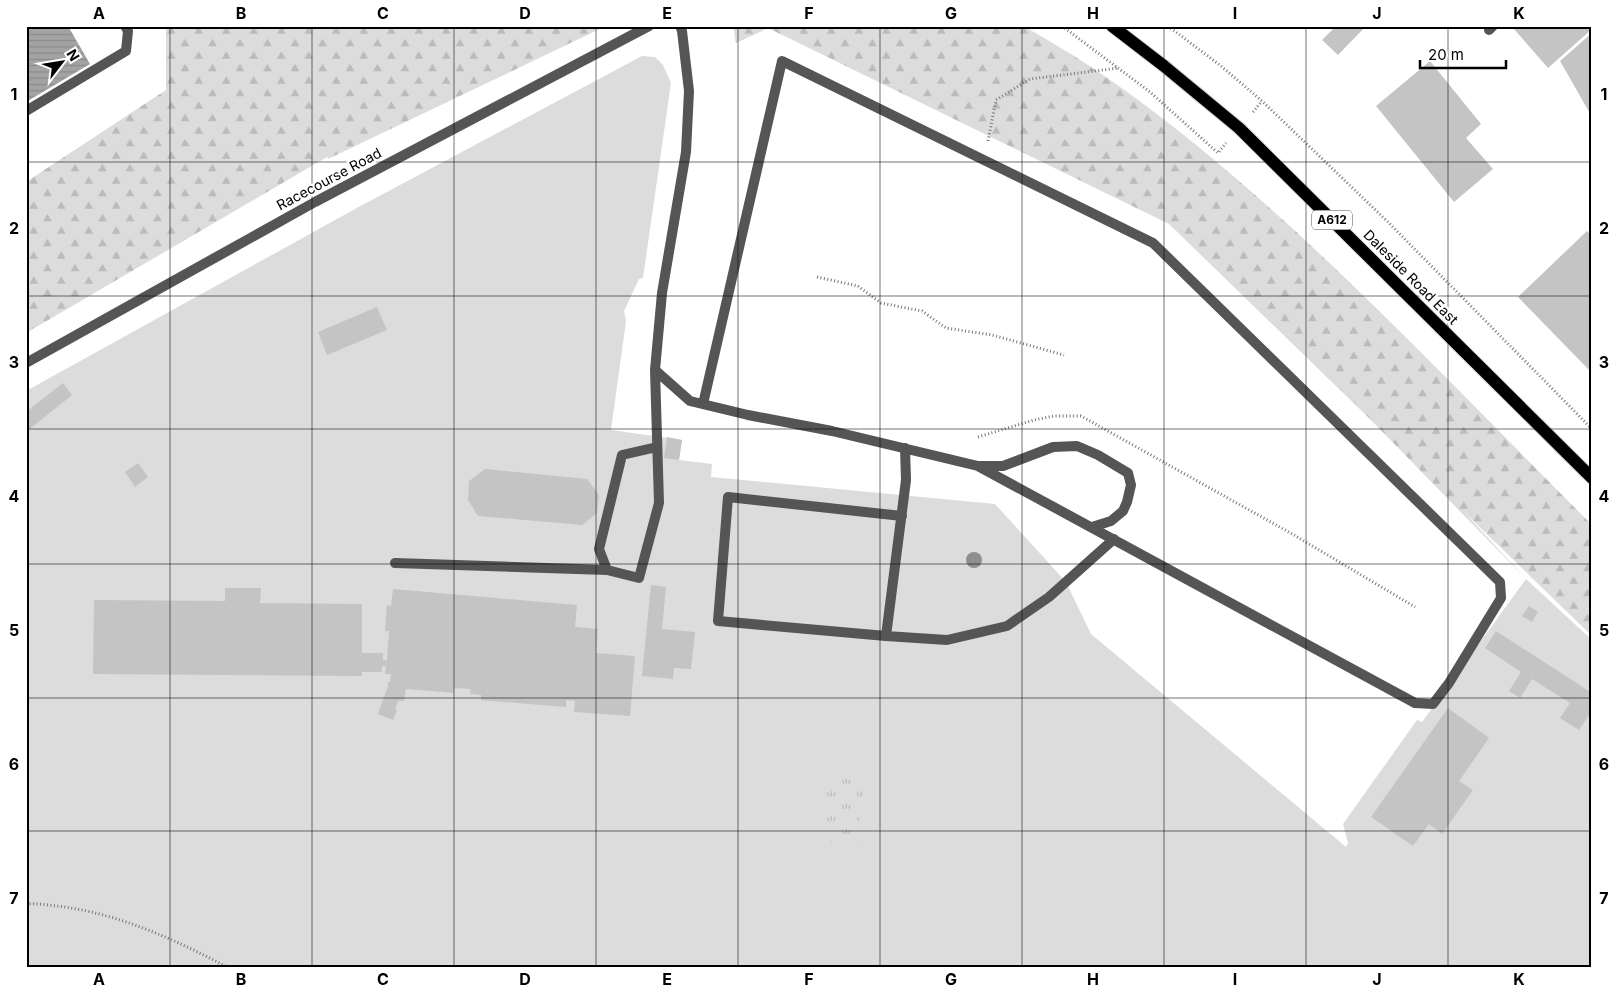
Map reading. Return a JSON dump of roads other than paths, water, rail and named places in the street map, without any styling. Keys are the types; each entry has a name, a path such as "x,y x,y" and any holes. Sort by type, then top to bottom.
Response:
{"main road":[{"name":"Daleside Road East","path":"1112,26 1239,128 1592,478"}],"street":[{"path":"26,111 126,51 128,31 125,26"},
{"name":"Racecourse Road","path":"26,363 315,202 649,26"},
{"path":"394,563 607,570 639,578 659,503 655,370 662,293 686,152 689,91 680,26"},
{"path":"703,404 782,60 1153,242 1500,582 1501,598 1449,682 1433,704 1415,703 978,466"},
{"path":"655,370 690,401 978,466 1003,466 1053,447 1078,446 1098,455 1128,473 1131,485 1128,502 1122,511 1111,521 1092,528"},
{"path":"607,570 599,549 622,455 657,447"},
{"path":"886,636 906,480 904,448"},
{"path":"902,516 728,497 718,621 947,640 1007,626 1049,598 1114,539"}]}
